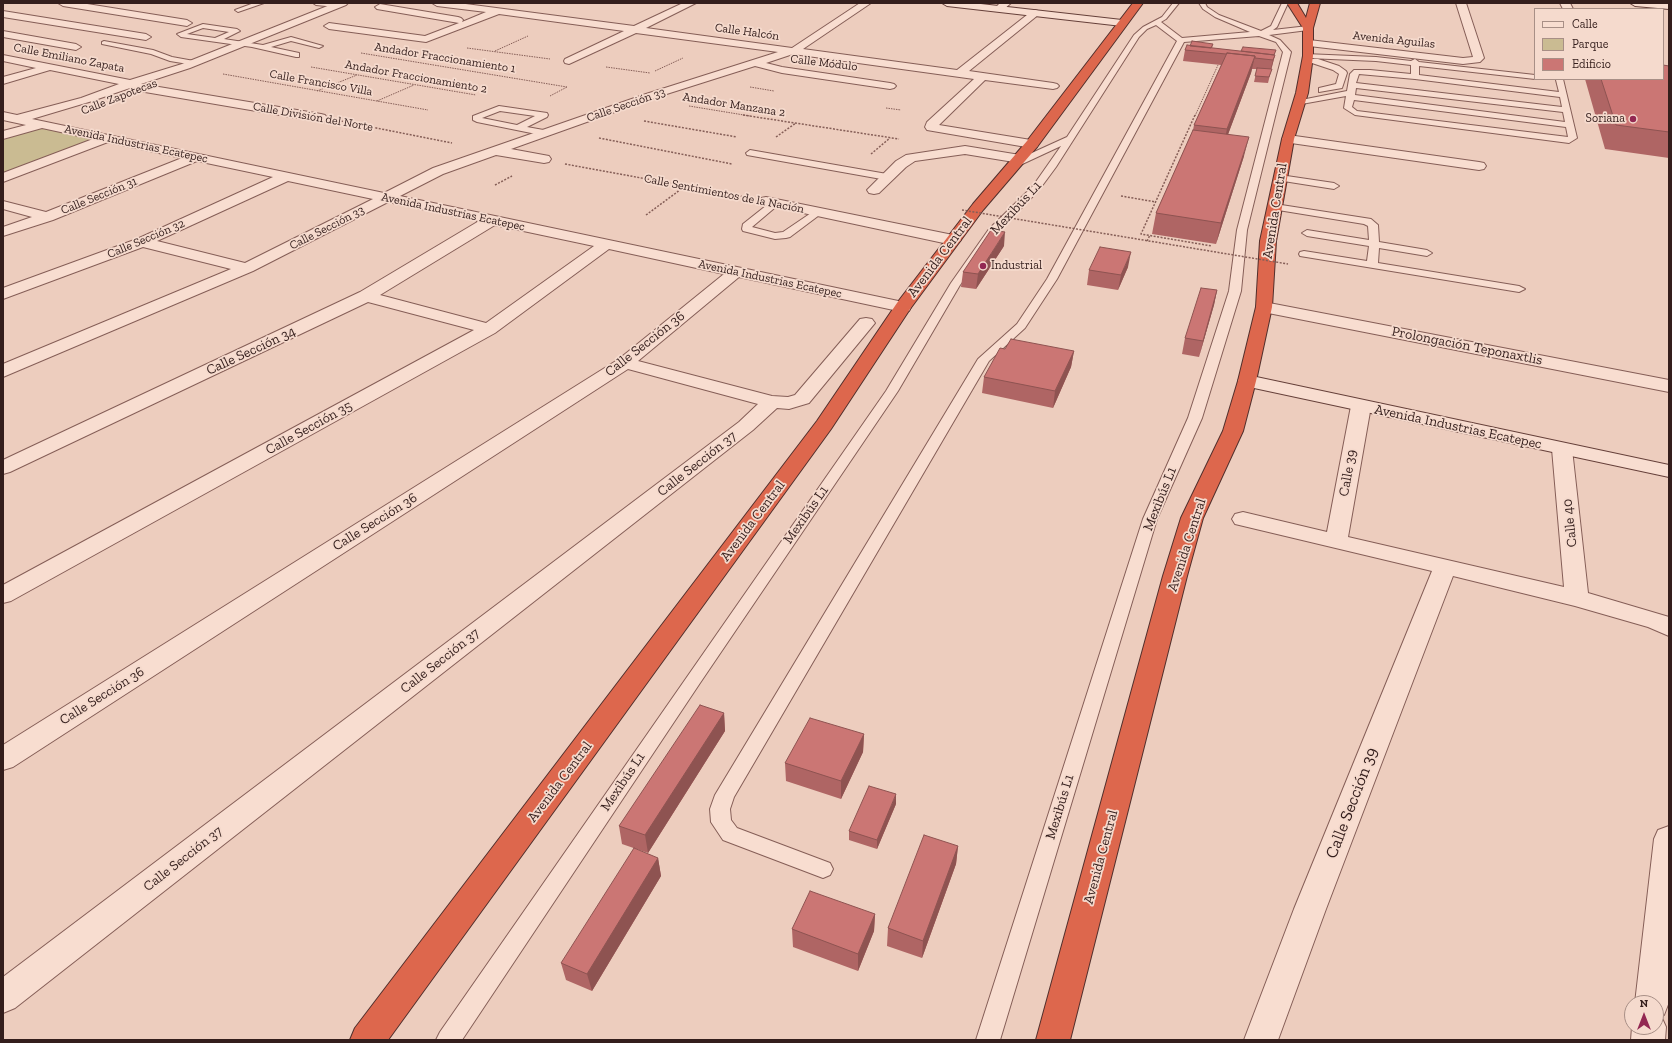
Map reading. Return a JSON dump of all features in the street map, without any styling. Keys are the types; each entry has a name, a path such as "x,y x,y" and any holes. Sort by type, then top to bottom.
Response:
{"highway":[{"name":"Avenida Central","path":"367,1040 824,425 902,307 978,207 1022,156 1138,3"},
{"path":"1292,3 1308,28"},
{"name":"Avenida Central","path":"1053,1040 1175,576 1192,518 1233,431 1247,381 1264,307 1268,241 1288,139 1307,95 1308,28 1315,3"}],"street":[{"path":"63,3 187,23"},
{"name":"Calle Halcón","path":"437,3 638,29 791,52 1053,86"},
{"path":"329,26 424,39 472,22 517,3"},
{"path":"569,62 692,3"},
{"path":"791,52 866,3"},
{"path":"948,3 1003,6 1035,13 1122,23"},
{"path":"1461,3 1479,58 1477,65"},
{"path":"1634,3 1669,6"},
{"path":"1665,3 1669,6"},
{"name":"Calle Zapotecas","path":"3,123 85,100 163,72 190,65 339,4"},
{"path":"379,11 393,10 472,22"},
{"path":"959,74 1035,13"},
{"path":"3,14 146,37"},
{"path":"112,32 153,18"},
{"path":"344,28 365,20"},
{"path":"3,34 76,46"},
{"path":"592,37 614,40"},
{"name":"Calle Sección 33","path":"3,371 248,268 438,171 650,96 791,52"},
{"name":"Avenida Aguilas","path":"1308,52 1463,61 1477,65"},
{"name":"Calle Emiliano Zapata","path":"3,58 131,84"},
{"path":"3,81 75,60"},
{"name":"Calle Módulo","path":"755,63 782,70 890,86"},
{"name":"Calle Zapotecas","path":"3,135 103,105 177,74 190,65"},
{"path":"982,77 931,125 931,127 1022,156"},
{"name":"Calle División del Norte","path":"131,84 144,89 321,118"},
{"name":"Avenida Industrias Ecatepec","path":"3,116 902,307"},
{"path":"3,178 107,138"},
{"path":"1288,139 1480,166"},
{"path":"874,190 901,164 911,158 964,150 1022,156"},
{"path":"496,151 544,160"},
{"name":"Calle Sección 31","path":"3,232 48,217 195,157"},
{"name":"Calle Sección 32","path":"3,294 142,242 287,176"},
{"name":"Calle Sentimientos de la Nación","path":"771,202 817,213 953,240"},
{"path":"3,206 48,217"},
{"name":"Calle Sección 34","path":"3,468 366,296 492,220"},
{"path":"142,242 248,268"},
{"name":"Calle Sección 35","path":"3,595 489,329 606,244"},
{"name":"Calle Sección 36","path":"3,759 625,363 736,271"},
{"path":"366,296 489,329"},
{"name":"Prolongación Teponaxtlis","path":"1264,307 1669,386"},
{"path":"625,363 772,402 789,403 802,399 866,323"},
{"name":"Avenida Industrias Ecatepec","path":"1247,381 1669,471"},
{"name":"Calle Sección 37","path":"3,997 746,426 772,402"},
{"name":"Calle 39","path":"1336,541 1361,406"},
{"name":"Calle 40","path":"1562,449 1576,598"},
{"path":"1243,519 1444,568 1576,598 1657,621 1669,627"},
{"name":"Calle Sección 39","path":"1261,1040 1310,909 1444,568"},
{"path":"1653,995 1669,838"},
{"path":"354,1040 388,1012"}],"lane":[{"path":"238,10 261,3"},
{"path":"316,3 339,4"},
{"name":"Mexibús L1","path":"448,1040 698,672 892,391 955,285 993,231 1036,188 1070,139 1136,36 1145,28 1164,18 1176,3"},
{"name":"Mexibús L1","path":"988,1040 1150,519 1194,418 1214,360 1235,291 1242,230 1287,52 1282,44 1262,34 1217,16 1205,8 1202,3"},
{"path":"1262,34 1274,26 1285,3"},
{"path":"1156,22 1181,40 1209,36 1262,34 1308,28"},
{"path":"215,40 237,31 203,26 180,34 181,35 215,40 241,43 296,55"},
{"path":"262,48 281,40 291,39 319,46"},
{"path":"823,869 730,834 721,822 720,809 722,802 984,359 1021,326 1052,279 1100,193 1181,40"},
{"path":"104,43 153,52 170,60 190,65"},
{"path":"1308,52 1359,58 1415,62 1439,66 1477,65 1534,77"},
{"path":"1307,95 1337,87 1343,73 1308,52"},
{"path":"1415,62 1415,77"},
{"path":"1560,80 1564,95 1573,138 1572,139 1559,139 1355,112 1348,108 1354,74 1359,72 1415,77 1564,95"},
{"path":"1307,95 1351,91 1567,110"},
{"path":"1351,91 1570,125"},
{"path":"520,127 544,115 499,108 476,118 477,120 546,133"},
{"path":"1022,156 1070,139"},
{"path":"750,153 887,177"},
{"path":"1280,178 1334,186"},
{"path":"771,202 748,226 747,229 775,236 786,235 817,213"},
{"path":"1275,207 1367,221 1373,225 1374,244 1372,265"},
{"path":"1307,233 1427,253"},
{"path":"1304,254 1519,289"}],"path":[{"path":"494,51 528,36"},
{"name":"Andador Fraccionamiento 1","path":"319,46 567,87"},
{"path":"650,74 682,58"},
{"path":"1212,246 1141,234 1218,65"},
{"name":"Andador Fraccionamiento 2","path":"311,67 482,96"},
{"name":"Calle Francisco Villa","path":"218,73 428,110"},
{"path":"317,91 358,75"},
{"path":"376,101 415,85"},
{"name":"Andador Manzana 2","path":"684,105 904,140"},
{"name":"Calle División del Norte","path":"321,118 496,151"},
{"path":"869,155 891,138"},
{"name":"Calle Sentimientos de la Nación","path":"544,160 771,202"},
{"path":"646,215 685,186"},
{"path":"1100,193 1156,202"},
{"path":"962,210 1288,264"},
{"path":"1147,241 1150,235"}],"green space":[{"path":"43,127 96,141 3,173 3,140"}],"building":[{"path":"1192,41 1213,44 1211,48 1190,46"},
{"path":"1187,45 1275,55 1273,60 1255,58 1255,56 1185,50"},
{"path":"1243,47 1276,50 1274,55 1241,51"},
{"path":"1227,53 1255,56 1227,129 1194,125"},
{"path":"1664,65 1669,66 1669,132 1616,125 1601,80 1664,80"},
{"path":"1257,68 1272,69 1269,77 1255,76"},
{"path":"1193,130 1249,137 1221,223 1156,213"},
{"path":"991,230 1005,232 978,274 963,272"},
{"path":"1100,247 1131,252 1121,275 1089,270"},
{"path":"1201,288 1217,290 1203,341 1185,338"},
{"path":"1011,339 1074,351 1055,391 984,377 1000,348 1005,349"},
{"path":"700,705 724,713 645,835 619,826"},
{"path":"810,718 864,734 841,781 785,763"},
{"path":"869,786 896,794 877,840 849,831"},
{"path":"924,835 958,846 923,941 888,928"},
{"path":"634,848 658,858 587,974 561,963"},
{"path":"810,891 875,914 858,954 792,929"}],"place":[{"name":"Soriana","path":"1633,119"},
{"name":"Industrial","path":"983,266"}]}
